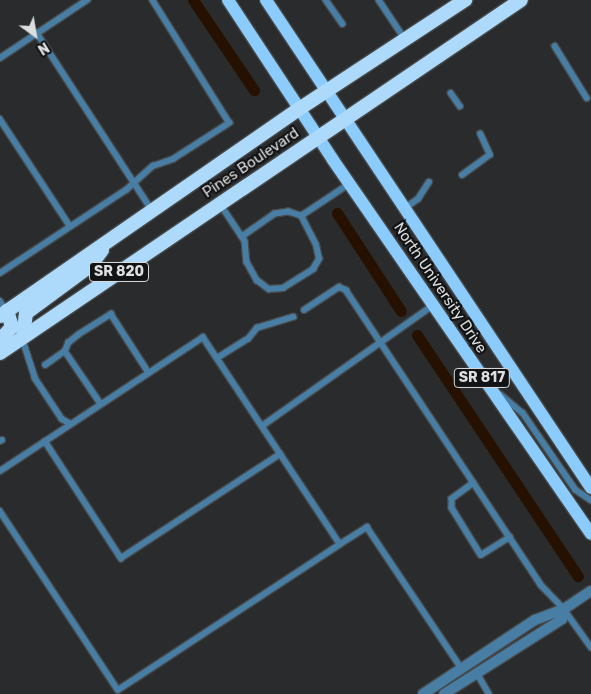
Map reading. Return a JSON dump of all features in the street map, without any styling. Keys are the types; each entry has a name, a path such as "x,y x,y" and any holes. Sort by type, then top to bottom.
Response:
{"highway":[{"name":"Pines Boulevard","path":"2,310 112,238 299,109 464,0"},
{"name":"Pines Boulevard","path":"0,353 521,0"},
{"path":"23,337 26,314 90,266 112,238"},
{"path":"0,340 12,327 2,310"}],"main road":[{"name":"SR 817","path":"228,0 299,109"},
{"name":"SR 817","path":"266,0 325,92"},
{"name":"North University Drive","path":"325,92 591,488"},
{"name":"North University Drive","path":"299,109 432,306 591,534"}],"street":[{"path":"423,694 535,620 564,610 591,591"},
{"path":"444,694 562,619 564,610"}],"lane":[{"path":"0,58 87,0"},
{"path":"0,272 136,182 142,173 153,166 173,159 229,123 152,0"},
{"path":"326,0 343,24"},
{"path":"379,0 405,39"},
{"path":"38,33 136,182 152,210"},
{"path":"555,46 587,98"},
{"path":"451,93 460,106"},
{"path":"0,118 70,226"},
{"path":"462,175 490,155 480,134"},
{"path":"404,209 418,199 429,182"},
{"path":"301,216 350,184"},
{"path":"220,203 242,236 246,262 257,280 269,289 283,288 313,269 319,259 316,245 301,216 289,212 276,214 242,236"},
{"path":"304,310 339,287 346,290 541,585 564,610 591,646"},
{"path":"262,426 432,306"},
{"path":"45,365 65,351 68,343 111,314 149,373"},
{"path":"217,358 248,339 263,325 293,317"},
{"path":"23,337 24,348 35,378 62,419 71,424"},
{"path":"0,471 203,337 340,544"},
{"path":"65,351 102,404"},
{"path":"485,382 523,413 576,490 591,500"},
{"path":"45,441 121,558 280,454"},
{"path":"474,483 452,499 452,508 481,555 510,537"},
{"path":"0,511 118,690 367,527 462,669"},
{"path":"477,673 489,694"}],"waterway":[{"path":"193,0 254,90"},
{"path":"337,213 401,311"},
{"path":"417,335 578,576"}]}
